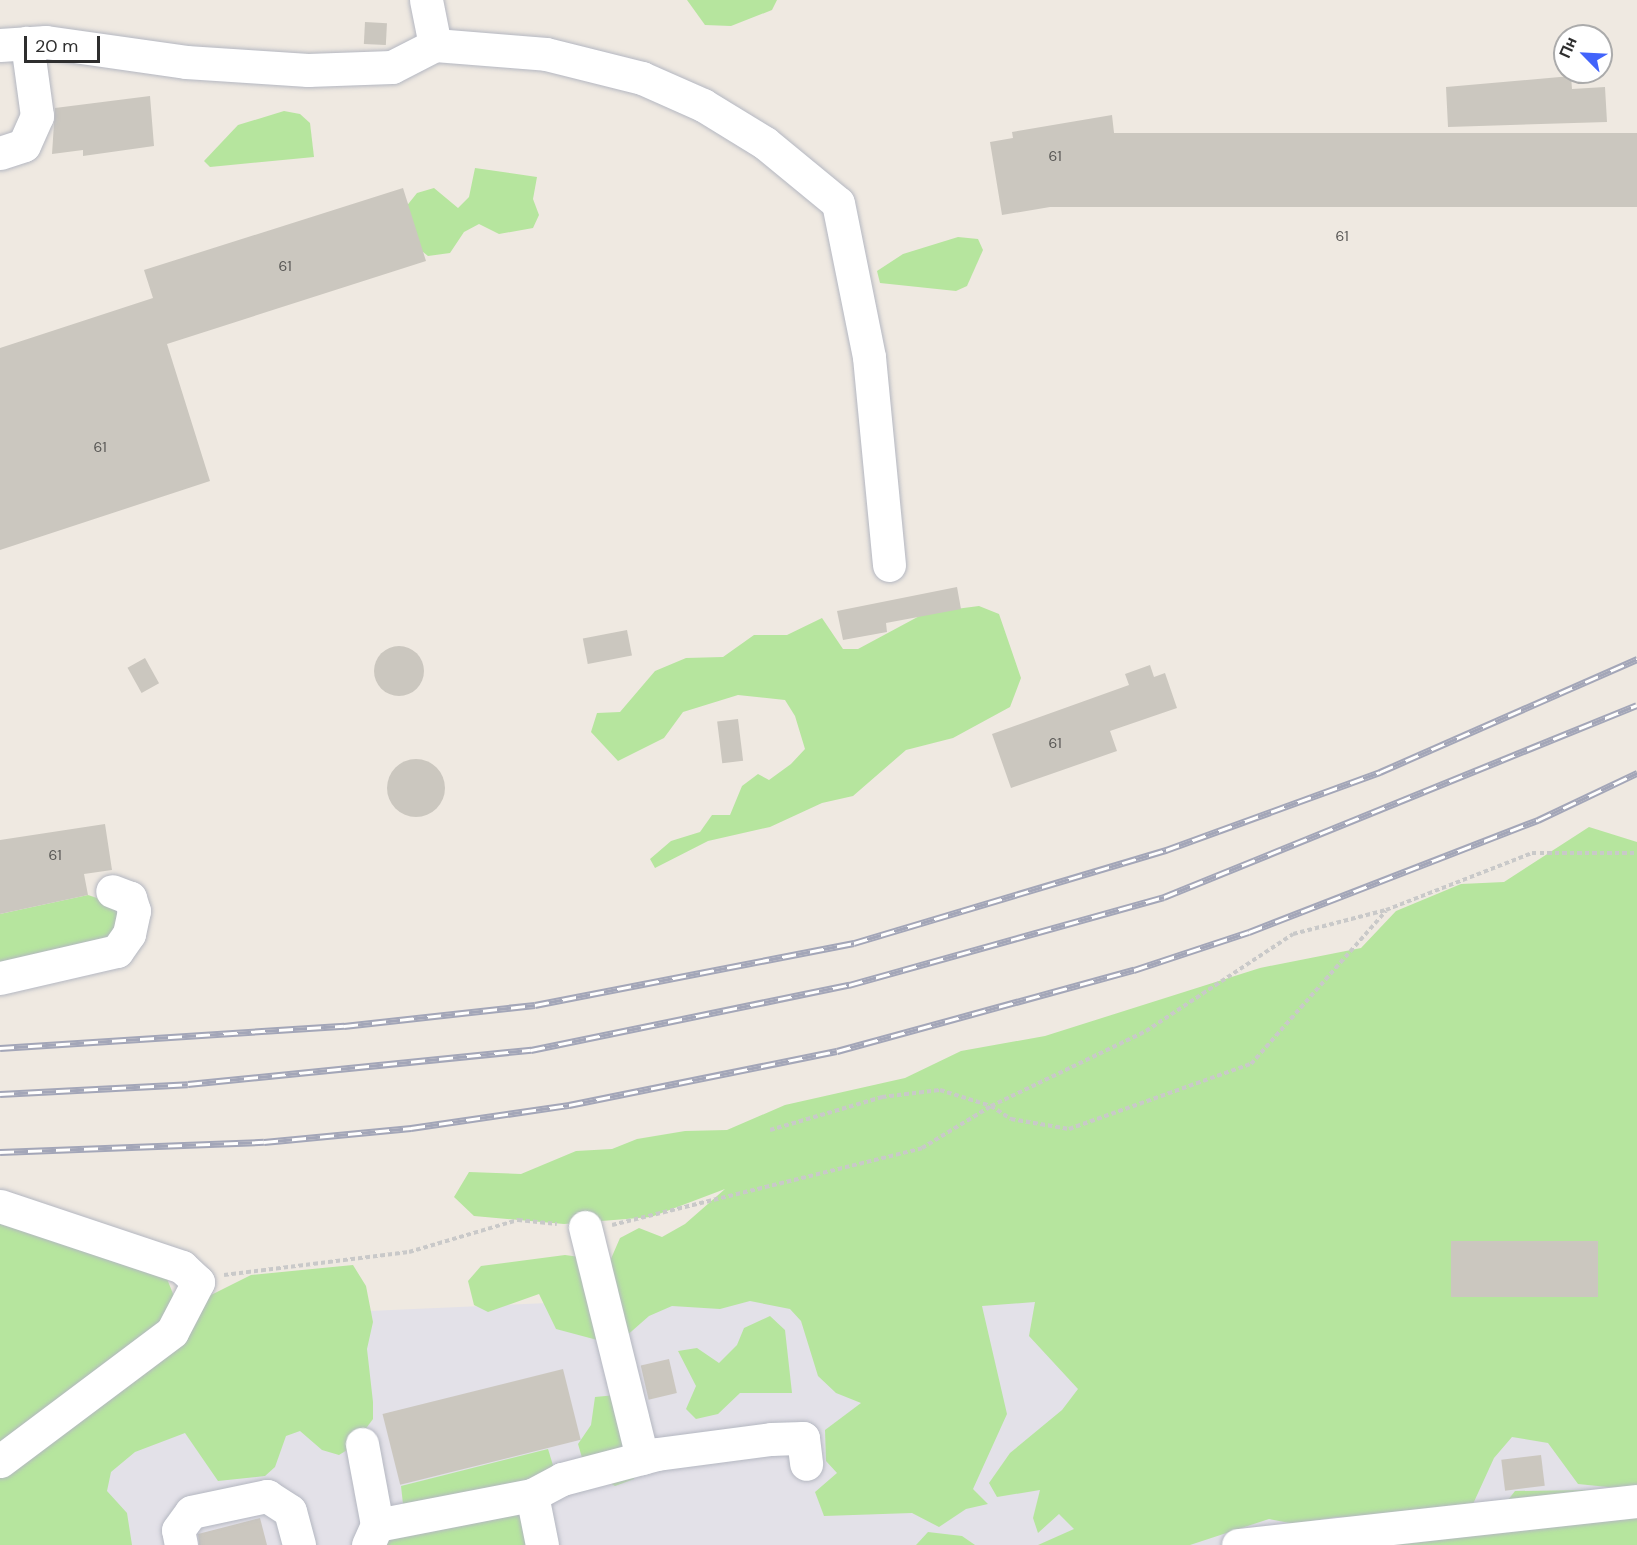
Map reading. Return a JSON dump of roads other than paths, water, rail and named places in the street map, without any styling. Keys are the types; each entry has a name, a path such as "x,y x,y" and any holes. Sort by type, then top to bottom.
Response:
{"lane":[{"path":"426,0 435,45"},
{"path":"0,153 24,145 37,116 14,44 308,70 392,67 435,45 546,54 642,78 703,105 765,143 838,203 869,357 889,565"},
{"path":"0,978 117,951 129,934 134,912 129,898 112,891"},
{"path":"0,1206 182,1267 198,1282 172,1332 0,1461"},
{"path":"585,1227 642,1458"},
{"path":"362,1444 373,1535 532,1495 562,1479 642,1458 803,1438 806,1464"},
{"path":"532,1495 542,1545"},
{"path":"181,1545 178,1530 191,1512 267,1496 290,1511 299,1545"},
{"path":"1238,1545 1637,1502"}],"railway":[{"path":"0,1048 344,1026 535,1005 854,943 1166,850 1380,772 1637,659"},
{"path":"0,1094 188,1084 531,1050 849,985 1164,897 1637,705"},
{"path":"0,1152 264,1142 411,1128 569,1105 837,1051 1134,970 1249,932 1538,820 1637,773"}]}
